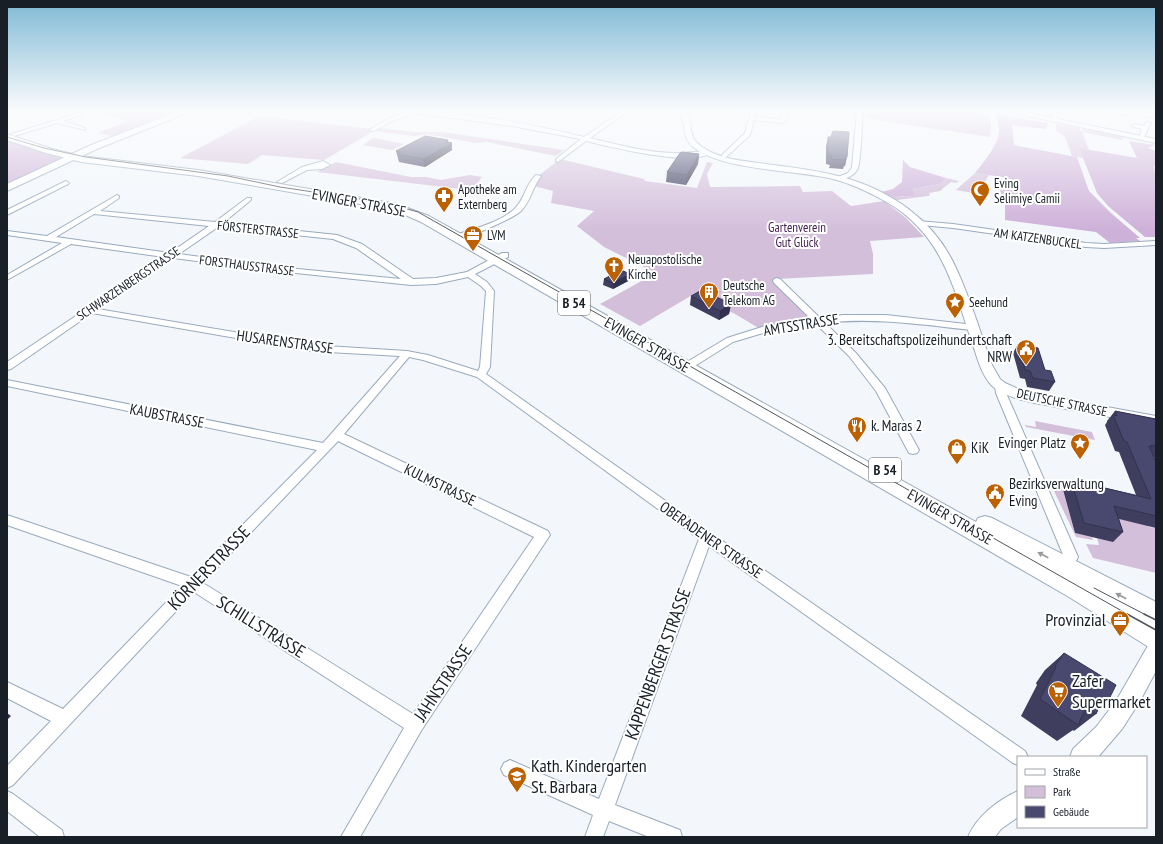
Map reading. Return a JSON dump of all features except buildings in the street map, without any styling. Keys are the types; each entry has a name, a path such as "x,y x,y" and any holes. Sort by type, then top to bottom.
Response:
{"main road":[{"name":"EVINGER STRASSE","path":"46,150 73,157 211,175 390,206 407,210 463,235"},
{"name":"EVINGER STRASSE","path":"76,150 280,182 408,205 428,212 463,235 496,260 921,490 1156,614"},
{"path":"7,188 88,150"},
{"name":"EVINGER STRASSE","path":"690,364 1077,590 1156,638"}],"street":[{"path":"558,160 569,150"},
{"path":"645,150 691,156 708,153"},
{"name":"DEUTSCHE STRASSE","path":"703,150 742,163 840,178 892,202 921,223 950,265 990,374 1000,386 1022,396 1156,421"},
{"path":"724,156 730,150"},
{"path":"840,178 850,174 855,167 856,150"},
{"path":"280,182 307,168"},
{"path":"463,235 514,213 522,205 530,185 538,176"},
{"path":"7,213 66,183"},
{"path":"48,239 117,198"},
{"name":"SCHWARZENBERGSTRASSE","path":"7,367 216,225 249,199"},
{"name":"FÖRSTERSTRASSE","path":"92,212 334,237 347,240 359,246 411,282"},
{"name":"AM KATZENBUCKEL","path":"921,223 953,226 1086,246 1156,244"},
{"name":"FORSTHAUSSTRASSE","path":"7,233 267,268 411,282 436,281 469,274 496,260"},
{"path":"7,278 70,241"},
{"path":"484,284 496,260"},
{"path":"469,274 484,284 490,291 485,367 481,375"},
{"path":"777,281 852,354 881,390 914,450"},
{"name":"HUSARENSTRASSE","path":"89,310 310,348 407,354 425,357 481,375"},
{"name":"AMTSSTRASSE","path":"690,364 730,340 762,330 817,321 843,318 886,318 972,327"},
{"name":"KÖRNERSTRASSE","path":"7,779 193,584 338,436 407,354"},
{"name":"OBERADENER STRASSE","path":"481,375 706,537 1018,756"},
{"name":"KAUBSTRASSE","path":"7,383 326,448"},
{"path":"1000,386 1000,393 1071,557"},
{"name":"KULMSTRASSE","path":"338,436 543,535"},
{"name":"SCHILLSTRASSE","path":"7,520 193,584 415,725"},
{"name":"JAHNSTRASSE","path":"350,837 415,725 543,535"},
{"name":"KAPPENBERGER STRASSE","path":"594,837 706,537"},
{"path":"1082,756 1094,747 1134,692 1156,650"},
{"path":"7,690 64,719"},
{"path":"510,769 604,810 672,837"},
{"path":"7,800 55,837"},
{"path":"980,837 993,821 1017,804"}],"green space":[{"path":"195,150 341,150 324,160 262,155 248,164 180,158"},
{"path":"528,150 563,150 556,156"},
{"path":"1070,150 1080,150 1083,158 1072,156"},
{"name":"Gartenverein Gut Glück","path":"560,159 644,179 645,181 697,188 707,162 713,163 707,174 710,187 800,186 803,192 832,191 851,206 884,201 906,218 924,237 870,241 873,254 873,274 777,279 817,321 762,330 735,314 694,294 640,326 600,304 656,273 604,247 577,226 594,211 551,203 553,191 530,185 538,176"},
{"path":"336,162 411,177 426,177 441,180 470,175 482,177 475,186 491,190 486,192 317,172"},
{"path":"975,173 989,175 983,185 984,195 956,190"},
{"path":"946,178 959,181 956,183 951,182 940,191 929,193 930,195 928,196 897,200 881,192 894,197 912,196 912,189 940,184"},
{"path":"1035,421 1092,432 1095,440 1026,427 1025,425 1036,427"},
{"path":"1052,487 1077,487 1063,491 1075,533 1092,537 1093,540 1076,537"},
{"path":"1105,516 1156,528 1156,573 1093,558 1086,544 1099,545 1097,538"}],"shaded area":[{"path":"7,150 38,150 61,158 51,164 7,185"},
{"path":"991,150 1042,150 1077,157 1089,191 1111,213 1140,238 1136,238 1140,241 1110,243 1096,232 1005,220 1005,200 1001,198 1000,188 1008,178 975,173"},
{"path":"1080,150 1093,150 1137,158 1133,150 1156,151 1156,162 1154,167 1156,180 1156,237 1145,237 1108,206 1097,193"},
{"path":"903,160 910,167 946,178 940,184 912,189 914,194 912,196 894,197 881,192 893,189 902,182"}],"tram line":[{"path":"55,150 86,157 228,176 280,187 387,203 418,212 1129,615"},
{"path":"1094,588 1146,615"},
{"path":"1127,614 1156,630"},
{"path":"1146,615 1156,620"}],"place":[{"name":"Eving Selimiye Camii","path":"980,207"},
{"name":"Apotheke am Externberg","path":"444,213"},
{"name":"LVM","path":"473,252"},
{"name":"Neuapostolische Kirche","path":"614,283"},
{"name":"Deutsche Telekom AG","path":"709,309"},
{"name":"Seehund","path":"955,319"},
{"name":"3. Bereitschaftspolizeihundertschaft NRW","path":"1026,366"},
{"name":"k. Maras 2","path":"857,443"},
{"name":"Evinger Platz","path":"1080,460"},
{"name":"KiK","path":"957,465"},
{"name":"Bezirksverwaltung Eving","path":"995,510"},
{"name":"Provinzial","path":"1120,637"},
{"name":"Zafer Supermarket","path":"1058,708"},
{"name":"Kath. Kindergarten St. Barbara","path":"517,793"}]}
